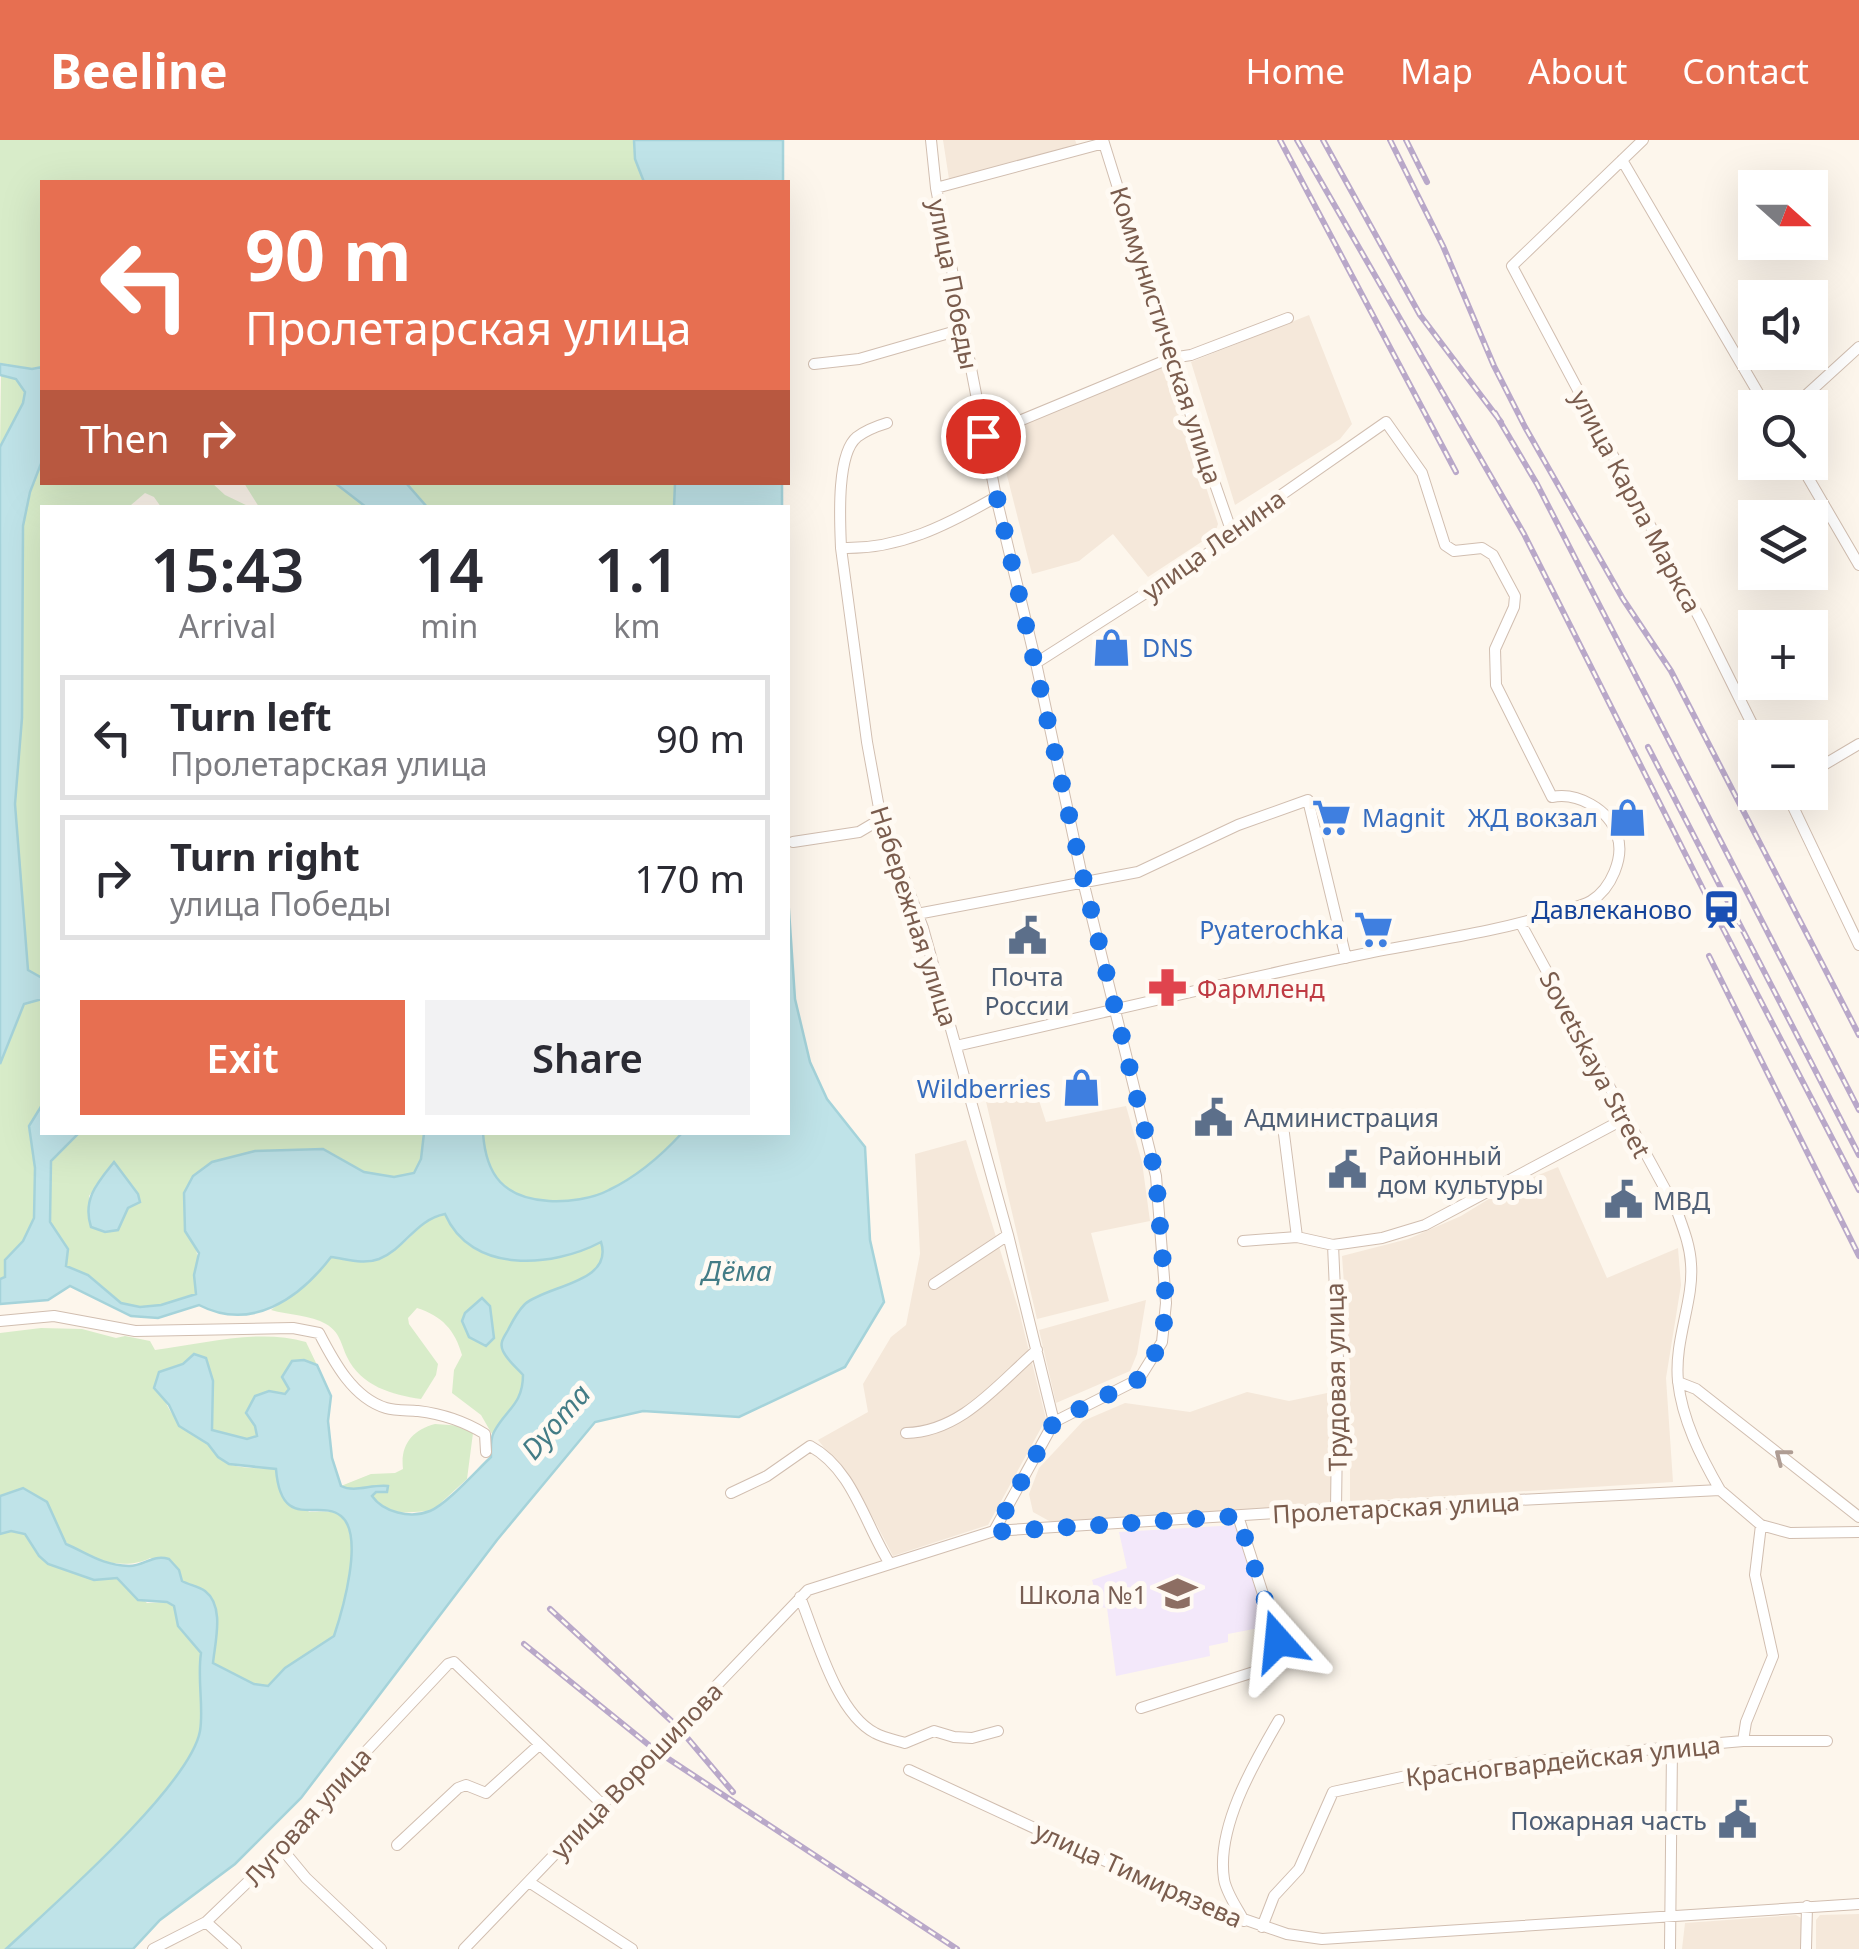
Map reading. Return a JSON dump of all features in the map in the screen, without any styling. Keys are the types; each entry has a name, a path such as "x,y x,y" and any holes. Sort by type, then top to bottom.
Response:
{"street":[{"name":"улица Победы","path":"931,140 936,188 996,497 1156,1176 1166,1302 1162,1342 1139,1379 1054,1422"},
{"path":"1643,140 1622,160 1756,390"},
{"path":"936,188 1104,141"},
{"name":"Коммунистическая улица","path":"1104,141 1171,358 1231,530"},
{"name":"улица Карла Маркса","path":"1622,160 1512,266 1750,720"},
{"path":"983,436 1171,358 1191,355 1288,318"},
{"path":"814,364 859,359 963,329"},
{"path":"1812,390 1859,347"},
{"name":"улица Ленина","path":"1036,662 1213,550 1231,530 1386,422 1422,473 1446,545 1454,551 1482,548 1493,554 1515,596 1514,608 1495,649 1496,685 1552,797 1568,793 1600,810 1618,837 1618,862 1611,879 1594,899 1521,924"},
{"name":"Набережная улица","path":"886,424 855,438 844,459 841,548 866,742 881,819 917,914 956,1046 1054,1422"},
{"path":"1809,480 1859,565"},
{"path":"841,548 869,549 899,542 950,524 996,497"},
{"path":"1828,762 1859,744"},
{"path":"917,914 1138,872 1238,826 1308,800 1346,958"},
{"path":"1795,810 1859,945"},
{"path":"793,842 859,832 881,819"},
{"path":"956,1046 1346,958 1521,924"},
{"name":"Sovetskaya Street","path":"1521,924 1677,1211 1688,1242 1692,1267 1680,1329 1678,1382 1697,1449 1720,1490"},
{"path":"1282,1118 1297,1237"},
{"path":"1243,1242 1297,1237 1333,1246 1382,1238 1425,1225 1624,1119"},
{"path":"934,1284 1008,1234"},
{"name":"Трудовая улица","path":"1333,1246 1338,1360 1336,1509"},
{"path":"0,1321 54,1316 136,1331 293,1328 319,1333 353,1387 364,1396 388,1409 420,1411 464,1421 485,1434 486,1452"},
{"path":"906,1433 929,1433 956,1422 1037,1350"},
{"path":"1678,1382 1696,1389 1859,1516"},
{"path":"994,1532 1054,1422"},
{"path":"731,1493 767,1476 810,1446 828,1456 858,1501 890,1564"},
{"path":"1720,1490 1761,1525 1790,1533 1859,1532"},
{"name":"Пролетарская улица","path":"804,1593 994,1532 1336,1509 1720,1490"},
{"path":"1141,1708 1257,1671 1276,1653 1278,1641 1238,1516"},
{"path":"1743,1741 1746,1722 1773,1656 1754,1574 1761,1525"},
{"path":"804,1593 843,1700 873,1733 904,1743 934,1731 972,1738 998,1731"},
{"name":"улица Ворошилова","path":"464,1949 804,1593"},
{"name":"Луговая улица","path":"152,1949 206,1922 282,1850 358,1760 448,1664 454,1662 539,1745"},
{"path":"1244,1922 1224,1882 1225,1847 1250,1770 1280,1720"},
{"name":"Красногвардейская улица","path":"1262,1927 1274,1896 1299,1869 1333,1792 1420,1773 1672,1747 1743,1741 1828,1742"},
{"path":"397,1845 458,1788 466,1785 486,1792 539,1745 602,1804"},
{"path":"1670,1949 1672,1747"},
{"name":"улица Тимирязева","path":"909,1770 1194,1902 1244,1922 1322,1939 1859,1904"},
{"path":"282,1850 381,1949"},
{"path":"529,1882 632,1949"},
{"path":"1806,1906 1806,1949"},
{"path":"206,1922 236,1949"}],"shaded area":[{"path":"943,140 1075,140 1077,145 949,179"},
{"path":"1309,315 1352,424 1340,439 1235,505 1191,362"},
{"path":"1166,364 1218,524 1215,533 1148,577 1113,534 1079,561 1032,574 997,436"},
{"path":"1035,1088 1046,1122 1126,1106 1142,1162 1150,1221 1091,1233 1109,1301 1037,1319 984,1093"},
{"path":"966,1140 1019,1311 1046,1419 988,1525 893,1556 859,1491 818,1440 868,1412 863,1384 891,1337 906,1325 920,1254 915,1154"},
{"path":"1558,1167 1607,1278 1678,1248 1681,1285 1666,1378 1673,1482 1350,1502 1350,1368 1342,1256 1408,1239 1461,1216 1505,1189"},
{"path":"1146,1300 1137,1354 1130,1371 1056,1403 1039,1330"},
{"path":"1247,1392 1289,1401 1332,1392 1332,1504 1051,1522 1033,1512 1029,1494 1039,1468 1083,1421 1125,1403 1190,1412"},
{"name":"Школа №1","path":"1237,1525 1269,1626 1228,1634 1228,1642 1209,1646 1210,1656 1116,1676 1107,1608 1100,1607 1092,1580 1127,1568 1119,1532"},
{"path":"1859,1914 1859,1949 1816,1949 1816,1920 1820,1915"},
{"path":"1796,1915 1801,1918 1801,1949 1682,1949 1685,1923"}],"green space":[{"path":"0,140 634,140 635,159 643,180 40,180 40,367 0,364"},
{"path":"1,375 16,379 25,391 23,403 0,447"},
{"path":"40,466 40,485 214,485 246,505 160,505 145,493 131,505 40,505 40,977 28,971 15,804 22,718 23,526"},
{"path":"245,485 338,485 363,505 258,505"},
{"path":"408,485 675,485 674,505 425,505"},
{"path":"40,998 40,1108 29,1127 35,1168 34,1218 23,1241 5,1260 5,1277 0,1279 0,1064 24,1003"},
{"path":"77,1135 424,1135 421,1159 414,1173 394,1177 364,1172 323,1149 254,1151 195,1245 197,1294 162,1305 140,1307 121,1303 88,1275 66,1266 50,1222 51,1160","holes":["107,1171 128,1181 138,1194 128,1208 89,1221 89,1196"]},
{"path":"483,1135 680,1135 648,1165 620,1184 588,1198 572,1200 533,1199 509,1190 493,1173"},
{"path":"446,1214 457,1234 473,1248 493,1257 538,1260 583,1250 602,1241 602,1256 588,1275 535,1297 513,1320 502,1348 523,1375 522,1384 513,1407 492,1434 481,1415 452,1393 454,1370 462,1355 456,1338 434,1315 417,1308 408,1318 438,1364 436,1375 421,1399 389,1392 360,1375 337,1335 326,1324 271,1310 317,1275 331,1257 385,1253 401,1245 425,1223"},
{"path":"41,1328 125,1336 150,1341 155,1350 250,1337 306,1342 317,1365 304,1360 285,1394 269,1391 256,1426 257,1436 247,1439 212,1431 213,1381 183,1364 159,1372 172,1413 224,1462 277,1469 309,1512 337,1513 348,1524 350,1572 334,1636 285,1668 268,1686 254,1684 213,1663 217,1627 197,1587 182,1581 179,1570 150,1558 127,1564 88,1557 10,1492 0,1496 0,1333"},
{"path":"435,1424 463,1426 473,1433 467,1479 432,1511 395,1513 372,1499 376,1492 341,1486 371,1474 403,1469 410,1439"},
{"path":"0,1534 25,1534 39,1556 62,1568 94,1580 117,1578 147,1603 167,1602 174,1606 178,1627 201,1653 201,1713 200,1731 191,1754 146,1813 54,1905 6,1949 0,1949"}],"water":[{"path":"634,140 783,140 783,180 643,180 635,159"},
{"path":"0,364 40,367 40,466 23,526 22,718 15,804 28,970 40,977 40,1000 24,1004 0,1064 0,447 25,392 16,379 0,375"},
{"path":"338,485 408,485 425,505 363,505"},
{"path":"675,485 782,485 782,505 674,505"},
{"path":"790,925 795,999 810,1062 827,1099 865,1147 870,1240 884,1302 845,1367 739,1417 643,1411 595,1422 497,1540 301,1798 235,1864 160,1920 133,1949 6,1949 116,1845 172,1782 191,1754 201,1722 201,1653 178,1626 174,1606 138,1600 117,1578 94,1580 48,1564 25,1534 0,1534 0,1496 23,1488 47,1502 66,1544 103,1561 129,1566 169,1559 179,1570 182,1581 205,1591 215,1606 213,1663 254,1684 268,1686 285,1668 334,1636 350,1574 348,1526 332,1511 302,1510 285,1501 276,1469 229,1464 208,1444 179,1426 169,1405 154,1388 159,1372 183,1364 194,1354 206,1358 213,1381 212,1430 247,1439 257,1436 246,1413 255,1396 269,1391 285,1394 289,1389 282,1377 292,1361 317,1365 331,1396 328,1421 332,1458 341,1486 388,1486 387,1492 372,1496 383,1506 414,1514 430,1511 445,1502 491,1457 498,1424 517,1400 523,1375 507,1358 502,1345 518,1313 535,1298 588,1275 602,1256 601,1242 560,1257 537,1260 493,1256 473,1247 457,1233 445,1214 426,1222 379,1259 361,1262 331,1257 289,1298 255,1313 237,1315 199,1305 158,1318 131,1316 70,1286 48,1300 0,1304 5,1260 23,1241 34,1218 35,1168 29,1126 40,1108 40,1135 77,1135 51,1161 50,1222 68,1249 66,1266 88,1275 121,1303 140,1307 196,1294 194,1275 199,1253 185,1231 184,1193 193,1176 212,1162 255,1151 323,1149 364,1172 394,1177 414,1173 421,1159 424,1135 483,1135 488,1161 500,1182 520,1195 549,1201 595,1196 620,1184 680,1135 790,1135"},
{"path":"114,1162 140,1202 128,1208 118,1230 105,1232 91,1227 90,1199"},
{"path":"482,1298 490,1306 494,1338 486,1346 469,1337 462,1321"}],"railway":[{"path":"1280,140 1456,472"},
{"path":"1297,140 1524,534 1859,1190"},
{"path":"1323,140 1420,315 1501,422"},
{"path":"1390,140 1525,427 1623,599 1671,671 1859,1035"},
{"path":"1406,140 1427,182"},
{"path":"1495,413 1537,484 1859,1110"},
{"path":"1648,747 1859,1155"},
{"path":"1709,956 1859,1256"},
{"path":"550,1609 678,1727 733,1792"},
{"path":"524,1644 655,1750 957,1949"}],"place":[{"name":"DNS","path":"1112,647"},
{"name":"Magnit","path":"1332,817"},
{"name":"ЖД вокзал","path":"1628,817"},
{"name":"Давлеканово","path":"1722,909"},
{"name":"Pyaterochka","path":"1374,929"},
{"name":"Почта России","path":"1027,935"},
{"name":"Фармленд","path":"1167,988"},
{"name":"Wildberries","path":"1081,1088"},
{"name":"Администрация","path":"1214,1117"},
{"name":"Районный дом культуры","path":"1348,1169"},
{"name":"МВД","path":"1623,1200"},
{"name":"Школа №1","path":"1177,1594"},
{"name":"Пожарная часть","path":"1737,1820"}],"route":[{"path":"983,436 1156,1176 1166,1302 1162,1342 1139,1379 1054,1422 994,1532 1238,1516 1278,1641"}],"water label":[{"name":"Дёма","path":"737,1270"},
{"name":"Dyoma","path":"555,1421"}]}
